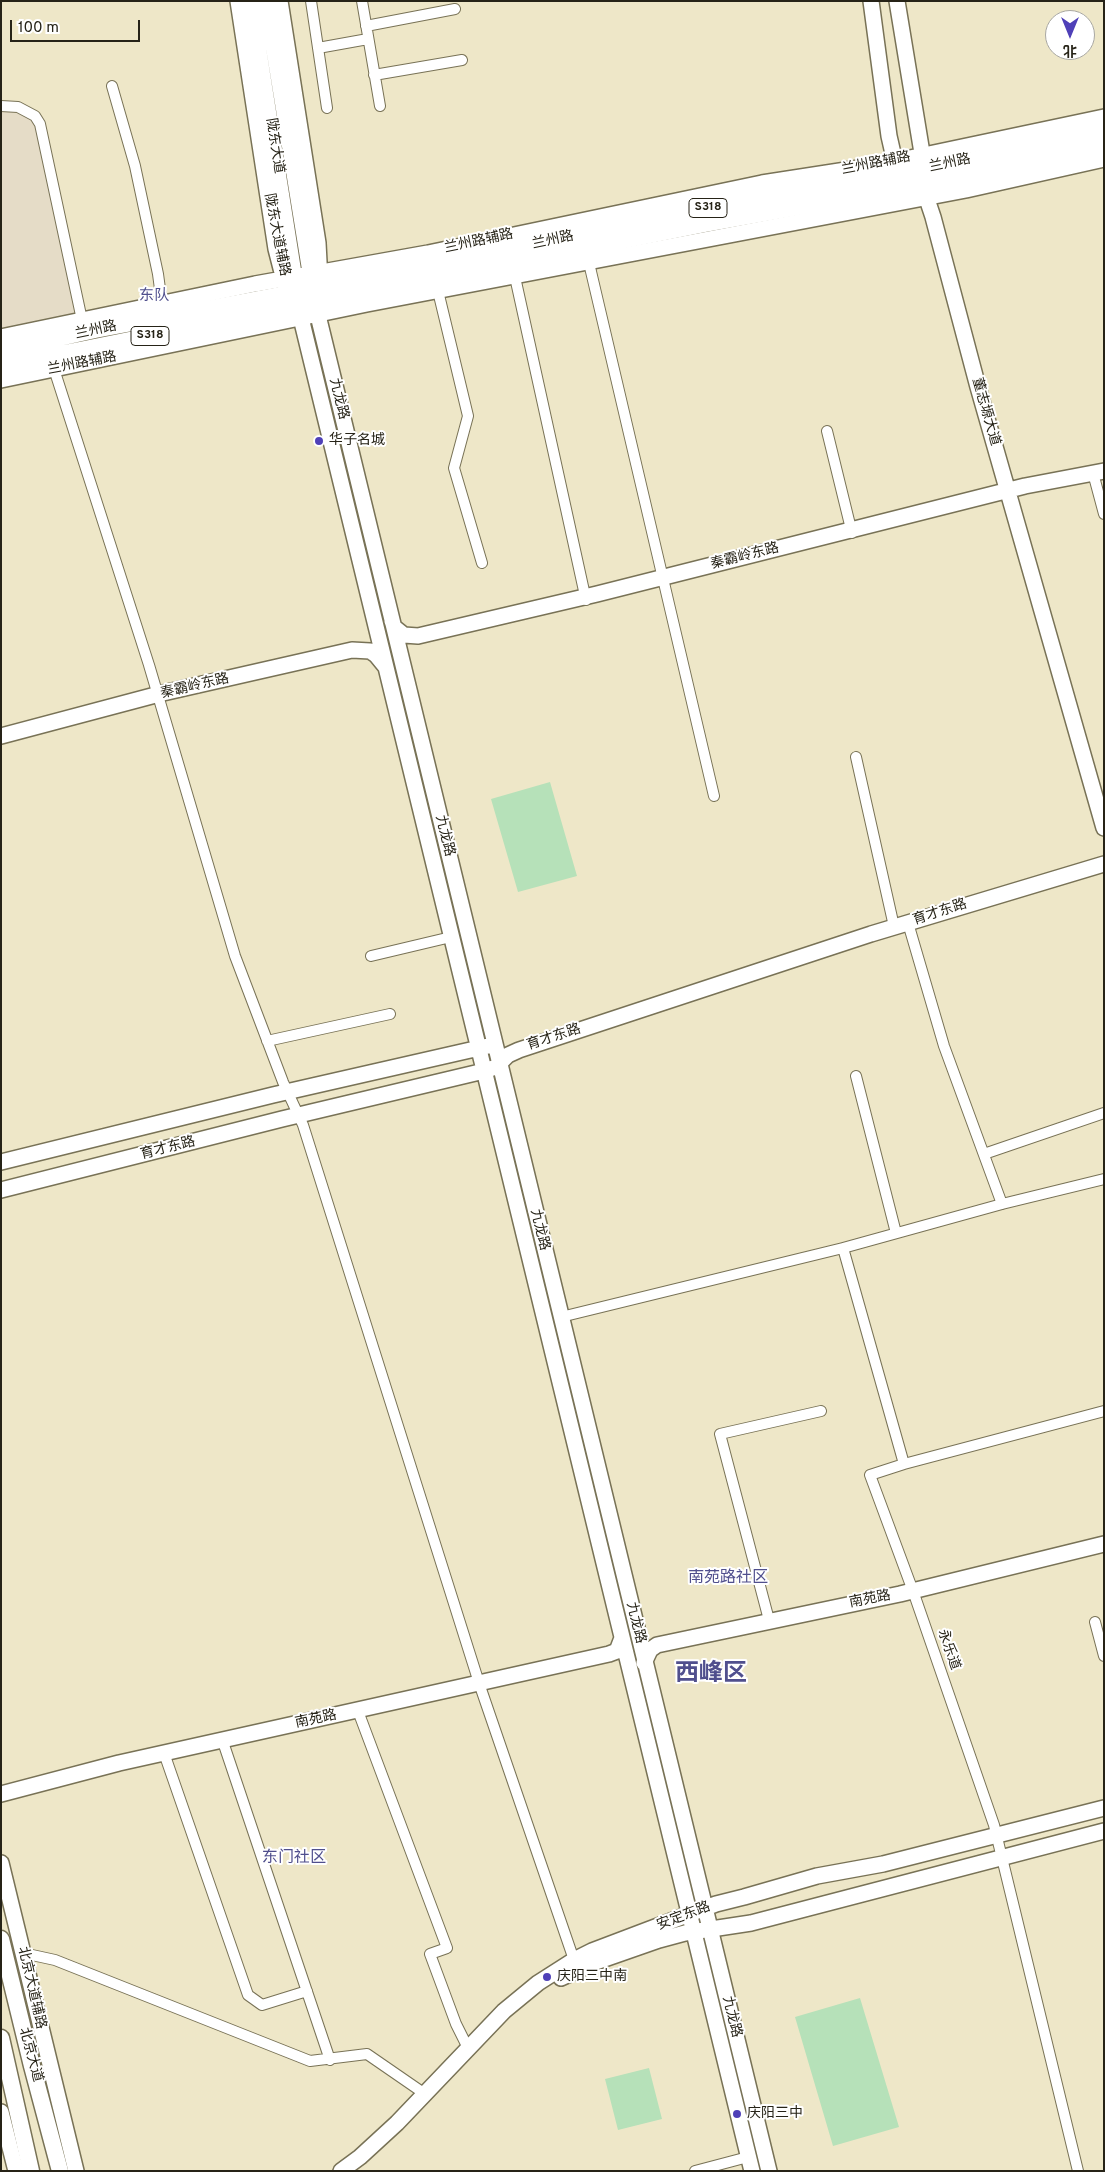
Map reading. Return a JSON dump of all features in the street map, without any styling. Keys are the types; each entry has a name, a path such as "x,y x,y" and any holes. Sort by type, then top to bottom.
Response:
{"main road":[{"name":"陇东大道辅路","path":"238,1 276,250 305,294"},
{"name":"陇东大道","path":"251,1 305,294"},
{"name":"陇东大道","path":"266,1 305,294"},
{"path":"280,1 318,243 305,294"},
{"path":"871,1 889,136 900,167"},
{"name":"董志塬大道","path":"896,1 925,181 933,217 978,387 1011,491 1104,811"},
{"name":"兰州路辅路","path":"1,337 162,304 305,294 438,291 589,263 925,181 1104,117"},
{"name":"兰州路","path":"1,366 305,294 900,167 925,181 1104,130"},
{"name":"兰州路","path":"1,351 305,294 757,214 1104,146"},
{"name":"兰州路辅路","path":"925,181 1104,159"},
{"name":"兰州路辅路","path":"1,380 54,370 305,294"},
{"name":"九龙路","path":"305,294 402,664 769,2171"},
{"name":"九龙路","path":"305,294 385,666 750,2164"},
{"name":"秦霸岭东路","path":"402,664 406,649 419,640 1011,491 1099,473"},
{"name":"董志塬大道","path":"1011,491 1104,828"},
{"name":"秦霸岭东路","path":"391,621 394,627 404,635 418,636 586,598"},
{"name":"秦霸岭东路","path":"1,736 158,692 360,644 370,636 375,622"},
{"name":"秦霸岭东路","path":"1,727 141,692 158,692 352,650 370,651 385,666"},
{"name":"育才东路","path":"1,1162 478,1047 517,1045 893,922 1104,858"},
{"name":"育才东路","path":"1,1190 298,1115 484,1071 499,1064 508,1055 519,1050 908,923 1104,864"},
{"name":"南苑路","path":"912,1589 1104,1540"},
{"name":"南苑路","path":"638,1635 643,1640 651,1642 912,1589 1104,1544"},
{"name":"南苑路","path":"644,1663 648,1653 657,1645 768,1618"},
{"name":"南苑路","path":"1,1796 165,1754 358,1713 609,1654 617,1651 622,1638"},
{"name":"南苑路","path":"480,1684 609,1658 621,1660 629,1666"},
{"name":"安定东路","path":"341,2171 360,2157 397,2123 468,2048 521,1997 538,1983 574,1960 705,1909 817,1876 883,1864 1104,1808"},
{"name":"安定东路","path":"354,2171 402,2128 508,2018 558,1979 596,1962 659,1940 693,1932 751,1923 1002,1864 1104,1831"},
{"name":"北京大道辅路","path":"1,1863 76,2171"},
{"name":"北京大道","path":"1,1939 60,2171"},
{"name":"北京大道","path":"1,2038 31,2171"},
{"path":"1,2112 16,2171"}],"street":[{"path":"311,1 327,108"},
{"path":"362,1 380,106"},
{"path":"366,26 455,9"},
{"path":"318,48 368,39"},
{"path":"374,75 462,60"},
{"path":"112,86 135,166 158,274 162,304"},
{"path":"1,106 18,107 35,116 40,124 82,320"},
{"path":"589,263 714,796"},
{"path":"514,277 586,598"},
{"path":"438,291 468,416 454,468 482,563"},
{"path":"54,370 158,692 235,956 298,1115 480,1684 574,1960"},
{"path":"827,430 851,532"},
{"path":"1099,473 1104,514"},
{"path":"856,757 893,922"},
{"path":"908,923 944,1046 1002,1204"},
{"path":"371,956 451,936"},
{"path":"268,1042 390,1014"},
{"path":"856,1076 896,1234"},
{"path":"984,1154 1104,1112"},
{"path":"561,1318 843,1248 1104,1178"},
{"path":"843,1248 904,1464 1104,1411"},
{"path":"768,1618 720,1434 820,1411"},
{"name":"永乐道","path":"904,1464 870,1475 912,1589 996,1836 1078,2171"},
{"path":"1095,1622 1104,1656"},
{"path":"358,1713 447,1948 430,1954 456,2024 468,2048"},
{"path":"223,1741 330,2060"},
{"path":"165,1754 248,1995 262,2005 307,1991"},
{"path":"23,1953 54,1960 310,2061 368,2054 425,2094"},
{"path":"695,2171 750,2164"}],"shaded area":[{"path":"1,111 20,111 39,123 77,315 1,330"}],"green space":[{"path":"550,782 577,876 518,892 491,799"},
{"path":"860,1998 899,2127 833,2146 795,2017"},
{"path":"649,2068 662,2119 618,2130 605,2079"}],"place":[{"name":"华子名城","path":"319,441"},
{"name":"庆阳三中南","path":"547,1977"},
{"name":"庆阳三中","path":"737,2114"}],"district":[{"name":"东队","path":"154,297"},
{"name":"南苑路社区","path":"728,1579"},
{"name":"西峰区","path":"711,1675"},
{"name":"东门社区","path":"294,1859"}]}
